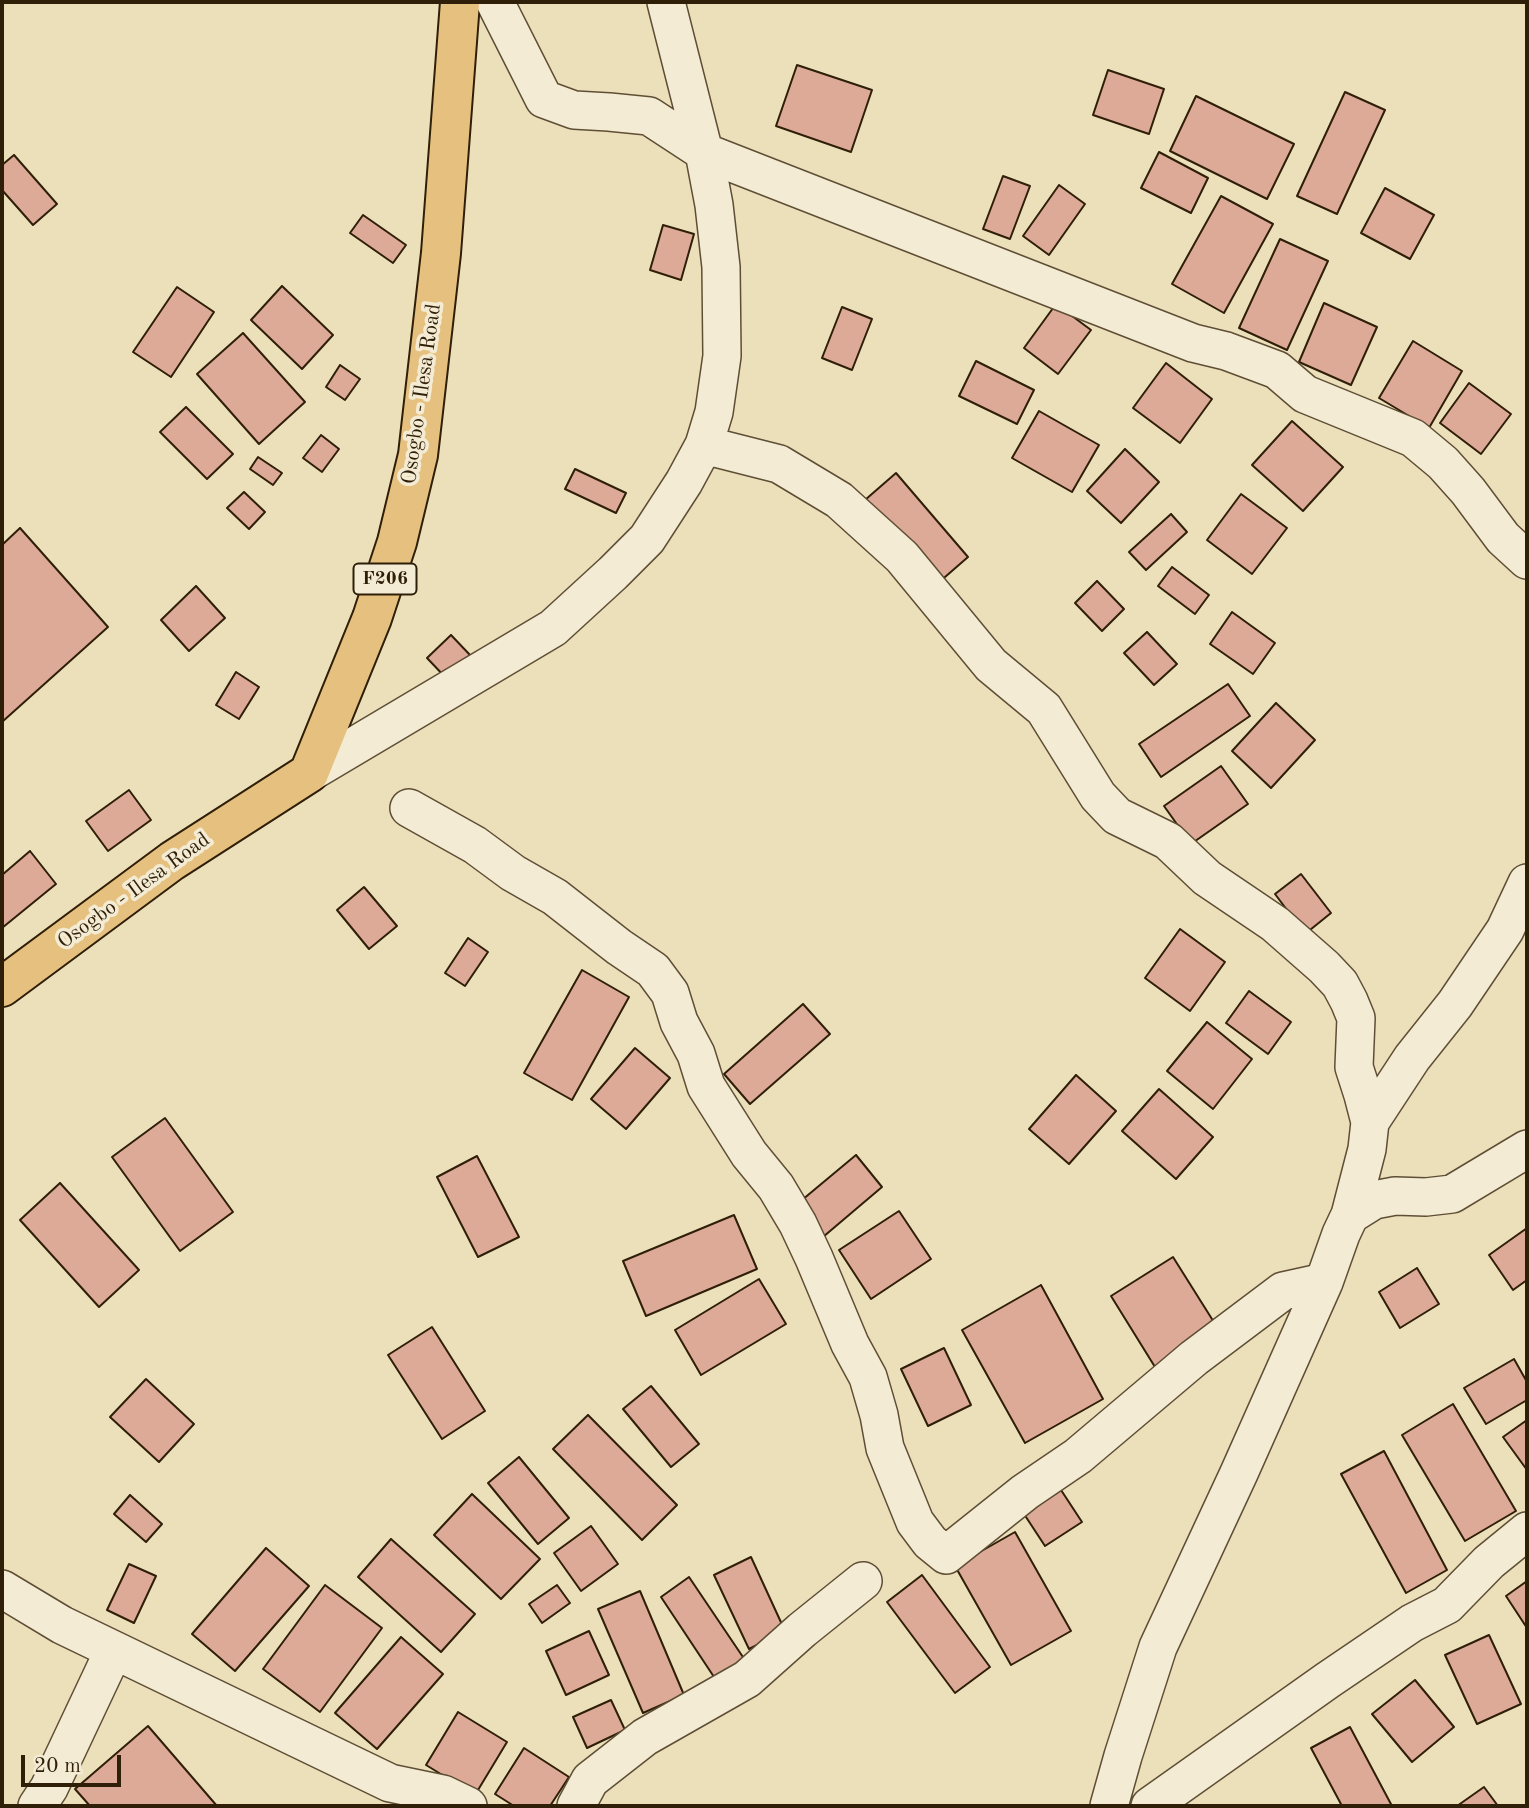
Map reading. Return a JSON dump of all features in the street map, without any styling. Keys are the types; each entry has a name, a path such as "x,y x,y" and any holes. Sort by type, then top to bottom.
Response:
{"main road":[{"name":"Osogbo - Ilesa Road","path":"2,987 172,861 309,774 372,618 397,542 418,455 441,253 460,2"}],"street":[{"path":"495,2 544,99 574,110 649,116 704,152 1193,344 1226,351 1277,370 1305,394 1413,438 1431,452 1468,491 1503,538 1527,560"},
{"path":"309,774 553,628 647,539 704,445 714,412 722,356 721,267 714,205 704,152 666,2"},
{"path":"704,445 779,464 839,500 902,557 991,664 1044,709 1098,796 1117,816 1168,841 1207,878 1275,924 1340,984 1356,1018 1354,1067 1370,1122 1367,1149 1350,1215 1324,1282 1158,1647 1109,1806"},
{"path":"408,808 475,845 513,873 555,897 653,970 670,993 679,1022 696,1054 706,1086 749,1154 776,1187 814,1258 850,1343 868,1377 885,1448 915,1522 930,1542 946,1555 1025,1492 1078,1456 1195,1358 1283,1291 1324,1282"},
{"path":"1370,1122 1412,1058 1455,1004 1505,930 1527,883"},
{"path":"1350,1215 1374,1200 1395,1196 1426,1197 1451,1194 1527,1149"},
{"path":"1150,1806 1412,1623 1447,1605 1489,1562 1527,1531"},
{"path":"576,1806 590,1780 645,1737 747,1679 863,1581"},
{"path":"2,1590 62,1625 396,1794 443,1794 468,1806"},
{"path":"51,1800 114,1650"}],"building":[{"path":"797,65 872,90 851,152 776,126"},
{"path":"1108,70 1164,89 1149,134 1093,115"},
{"path":"1345,92 1385,110 1337,214 1297,196"},
{"path":"1196,96 1294,144 1267,199 1170,151"},
{"path":"1159,152 1208,178 1191,213 1141,188"},
{"path":"14,155 57,204 33,225 2,190 2,165"},
{"path":"1003,176 1030,186 1010,239 983,229"},
{"path":"1059,185 1085,204 1049,255 1023,236"},
{"path":"1385,188 1434,215 1410,259 1361,233"},
{"path":"1221,196 1273,224 1224,313 1172,284"},
{"path":"363,215 406,245 393,263 350,233"},
{"path":"663,225 694,234 681,280 650,270"},
{"path":"1280,239 1328,261 1287,350 1239,328"},
{"path":"282,286 333,335 302,369 251,320"},
{"path":"177,287 214,312 171,377 133,352"},
{"path":"1324,303 1377,327 1351,385 1299,362"},
{"path":"1056,304 1091,330 1058,374 1024,348"},
{"path":"842,307 872,319 852,370 822,358"},
{"path":"243,333 305,402 259,444 197,374"},
{"path":"1413,341 1462,371 1429,428 1379,398"},
{"path":"976,361 1034,390 1017,424 959,396"},
{"path":"1166,363 1212,399 1180,443 1133,408"},
{"path":"340,365 360,379 345,400 326,387"},
{"path":"1469,383 1511,414 1481,454 1440,423"},
{"path":"186,407 233,454 207,479 160,432"},
{"path":"1039,411 1099,445 1072,492 1012,458"},
{"path":"1292,421 1343,467 1303,511 1252,465"},
{"path":"321,435 339,449 322,472 303,458"},
{"path":"1125,449 1159,482 1121,523 1087,491"},
{"path":"258,457 282,473 273,485 250,469"},
{"path":"575,469 626,493 616,513 565,489"},
{"path":"896,473 968,557 937,584 865,500"},
{"path":"244,492 265,512 249,529 227,508"},
{"path":"1241,494 1287,528 1252,574 1207,540"},
{"path":"1171,514 1187,532 1146,570 1129,552"},
{"path":"20,528 108,627 2,722 2,545"},
{"path":"1172,567 1209,595 1195,614 1158,586"},
{"path":"1097,581 1124,609 1102,631 1075,603"},
{"path":"196,586 225,618 189,651 161,620"},
{"path":"1232,612 1275,643 1253,674 1210,644"},
{"path":"1147,632 1177,664 1154,685 1124,653"},
{"path":"451,635 470,655 446,678 427,658"},
{"path":"236,672 259,687 239,719 216,705"},
{"path":"1228,684 1250,716 1161,777 1139,744"},
{"path":"1276,703 1315,740 1271,788 1232,751"},
{"path":"1221,766 1248,804 1191,844 1164,806"},
{"path":"129,790 151,820 108,851 86,821"},
{"path":"30,851 56,884 2,928 2,875"},
{"path":"1301,874 1331,913 1305,934 1275,894"},
{"path":"364,887 397,926 369,949 337,910"},
{"path":"1180,929 1225,962 1190,1011 1145,978"},
{"path":"468,938 488,952 465,986 445,973"},
{"path":"582,970 629,997 572,1100 524,1073"},
{"path":"1249,991 1291,1022 1268,1054 1226,1023"},
{"path":"803,1004 830,1034 750,1104 724,1074"},
{"path":"1207,1022 1252,1059 1213,1109 1167,1071"},
{"path":"635,1048 670,1078 626,1129 591,1099"},
{"path":"1076,1075 1116,1111 1069,1164 1029,1129"},
{"path":"1159,1089 1213,1137 1176,1179 1122,1131"},
{"path":"165,1118 233,1212 180,1251 112,1157"},
{"path":"856,1155 882,1187 823,1237 796,1205"},
{"path":"477,1156 519,1237 478,1257 437,1177"},
{"path":"60,1183 139,1270 99,1307 20,1220"},
{"path":"899,1211 931,1259 871,1299 839,1250"},
{"path":"734,1215 757,1269 646,1316 623,1261"},
{"path":"1527,1228 1527,1280 1513,1290 1489,1255"},
{"path":"1173,1257 1217,1327 1155,1367 1111,1296"},
{"path":"1417,1268 1439,1304 1400,1328 1379,1292"},
{"path":"759,1279 786,1324 701,1375 675,1330"},
{"path":"1041,1285 1103,1399 1025,1443 962,1330"},
{"path":"432,1327 485,1411 442,1439 388,1355"},
{"path":"944,1348 971,1405 928,1426 901,1369"},
{"path":"1514,1359 1527,1382 1527,1400 1486,1424 1464,1388"},
{"path":"146,1379 194,1424 159,1462 110,1417"},
{"path":"651,1386 699,1444 671,1467 623,1409"},
{"path":"1453,1404 1516,1511 1465,1541 1402,1435"},
{"path":"588,1415 677,1505 642,1540 553,1449"},
{"path":"1527,1420 1527,1470 1503,1437"},
{"path":"1384,1451 1447,1570 1406,1593 1341,1474"},
{"path":"519,1457 569,1518 538,1544 488,1483"},
{"path":"1061,1490 1082,1522 1045,1546 1024,1514"},
{"path":"472,1494 540,1559 501,1599 434,1535"},
{"path":"130,1495 162,1524 146,1542 114,1514"},
{"path":"591,1526 618,1564 581,1591 554,1553"},
{"path":"1015,1532 1071,1631 1011,1665 955,1566"},
{"path":"391,1539 475,1614 441,1652 358,1577"},
{"path":"266,1548 309,1586 235,1671 192,1634"},
{"path":"751,1557 785,1631 749,1649 714,1575"},
{"path":"129,1564 156,1576 134,1623 107,1610"},
{"path":"922,1575 990,1667 955,1693 887,1602"},
{"path":"689,1577 749,1666 720,1686 661,1597"},
{"path":"1527,1581 1527,1628 1506,1596"},
{"path":"325,1585 382,1628 320,1712 263,1669"},
{"path":"557,1585 570,1603 542,1623 529,1604"},
{"path":"640,1591 684,1695 643,1713 598,1609"},
{"path":"589,1631 609,1675 566,1695 546,1651"},
{"path":"1489,1635 1521,1704 1477,1724 1445,1655"},
{"path":"401,1637 443,1674 377,1749 335,1713"},
{"path":"1415,1680 1454,1727 1412,1762 1372,1714"},
{"path":"611,1700 625,1730 587,1748 573,1717"},
{"path":"458,1712 507,1742 475,1795 426,1765"},
{"path":"148,1726 217,1806 90,1806 75,1789"},
{"path":"1350,1727 1392,1806 1342,1806 1311,1748"},
{"path":"524,1748 569,1777 550,1806 514,1806 495,1794"},
{"path":"1484,1787 1498,1806 1457,1806"}]}
